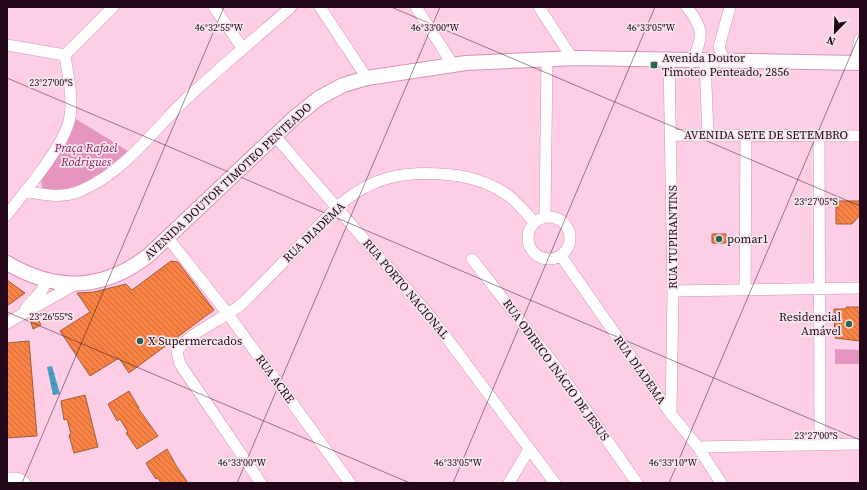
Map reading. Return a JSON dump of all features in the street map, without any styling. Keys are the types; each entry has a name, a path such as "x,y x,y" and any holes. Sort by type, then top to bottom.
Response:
{"main road":[{"name":"AVENIDA DOUTOR TIMOTEO PENTEADO","path":"7,263 44,280 74,285 117,276 134,267 168,238 294,117 319,98 343,85 367,78 453,65 572,58 857,63"}],"street":[{"path":"65,55 113,7"},
{"path":"214,7 243,50"},
{"path":"26,191 49,196 66,195 81,191 98,182 123,162 196,90 291,7"},
{"path":"320,7 367,78"},
{"path":"416,7 453,65"},
{"path":"539,7 572,58"},
{"path":"687,7 699,24 701,37 699,46 699,60 708,135"},
{"path":"724,60 719,47 720,38 730,7"},
{"path":"701,37 720,38"},
{"path":"857,63 860,39"},
{"path":"7,44 65,55"},
{"path":"7,215 26,191 61,141 68,124 70,108 65,55"},
{"path":"545,216 547,59"},
{"name":"RUA TUPIRANTINS","path":"669,59 672,135 674,291 671,414"},
{"name":"AVENIDA SETE DE SETEMBRO","path":"672,135 860,136"},
{"path":"745,289 746,135"},
{"name":"RUA PORTO NACIONAL","path":"274,136 431,317 554,483"},
{"path":"819,136 820,444"},
{"name":"RUA DIADEMA","path":"261,483 180,364 177,352 184,342 242,304 337,207 362,189 381,180 400,175 425,172 449,174 475,179 494,187 510,197 534,222"},
{"path":"545,216 559,219 569,230 570,244 560,256 547,259 534,253 528,241 530,227 534,222 545,216"},
{"name":"RUA ACRE","path":"168,238 228,314 350,483"},
{"name":"RUA DIADEMA","path":"560,256 671,414 698,447 721,483"},
{"name":"RUA ODIRICO INÁCIO DE JESUS","path":"472,259 551,360 637,483"},
{"path":"23,314 28,304 44,288 44,280"},
{"path":"7,323 74,285"},
{"path":"674,291 860,288"},
{"path":"698,447 860,444"},
{"path":"509,483 529,448"},
{"path":"7,478 24,481"}],"green space":[{"name":"Praça Rafael Rodrigues","path":"76,119 128,151 99,174 78,185 66,189 54,190 42,188 41,180 69,139"},
{"path":"835,349 860,350 860,364 835,364"}],"water":[{"path":"52,366 60,394 53,395 47,367"}],"building":[{"path":"836,201 860,201 860,215 852,224 836,224"},
{"name":"pomar1","path":"712,234 726,234 726,243 712,243"},
{"name":"X Supermercados","path":"171,261 178,262 214,310 129,373 119,358 90,376 60,331 90,312 77,293 94,292 126,284 132,290"},
{"path":"7,280 25,293 7,306"},
{"name":"Residencial Amável","path":"846,307 860,307 860,341 835,338 834,309 846,309"},
{"path":"36,315 41,325 33,329 30,319"},
{"path":"29,341 37,436 7,438 7,343"},
{"path":"129,391 138,408 158,436 137,449 126,433 128,432 120,419 117,421 108,404"},
{"path":"85,395 98,447 74,453 69,435 71,434 67,419 64,420 61,401"},
{"path":"167,449 188,483 161,483 158,478 156,479 150,470 146,463"}],"place":[{"name":"Avenida Doutor Timoteo Penteado, 2856","path":"654,65"},
{"name":"pomar1","path":"719,239"},
{"name":"Residencial Amável","path":"849,324"},
{"name":"X Supermercados","path":"140,341"}]}
